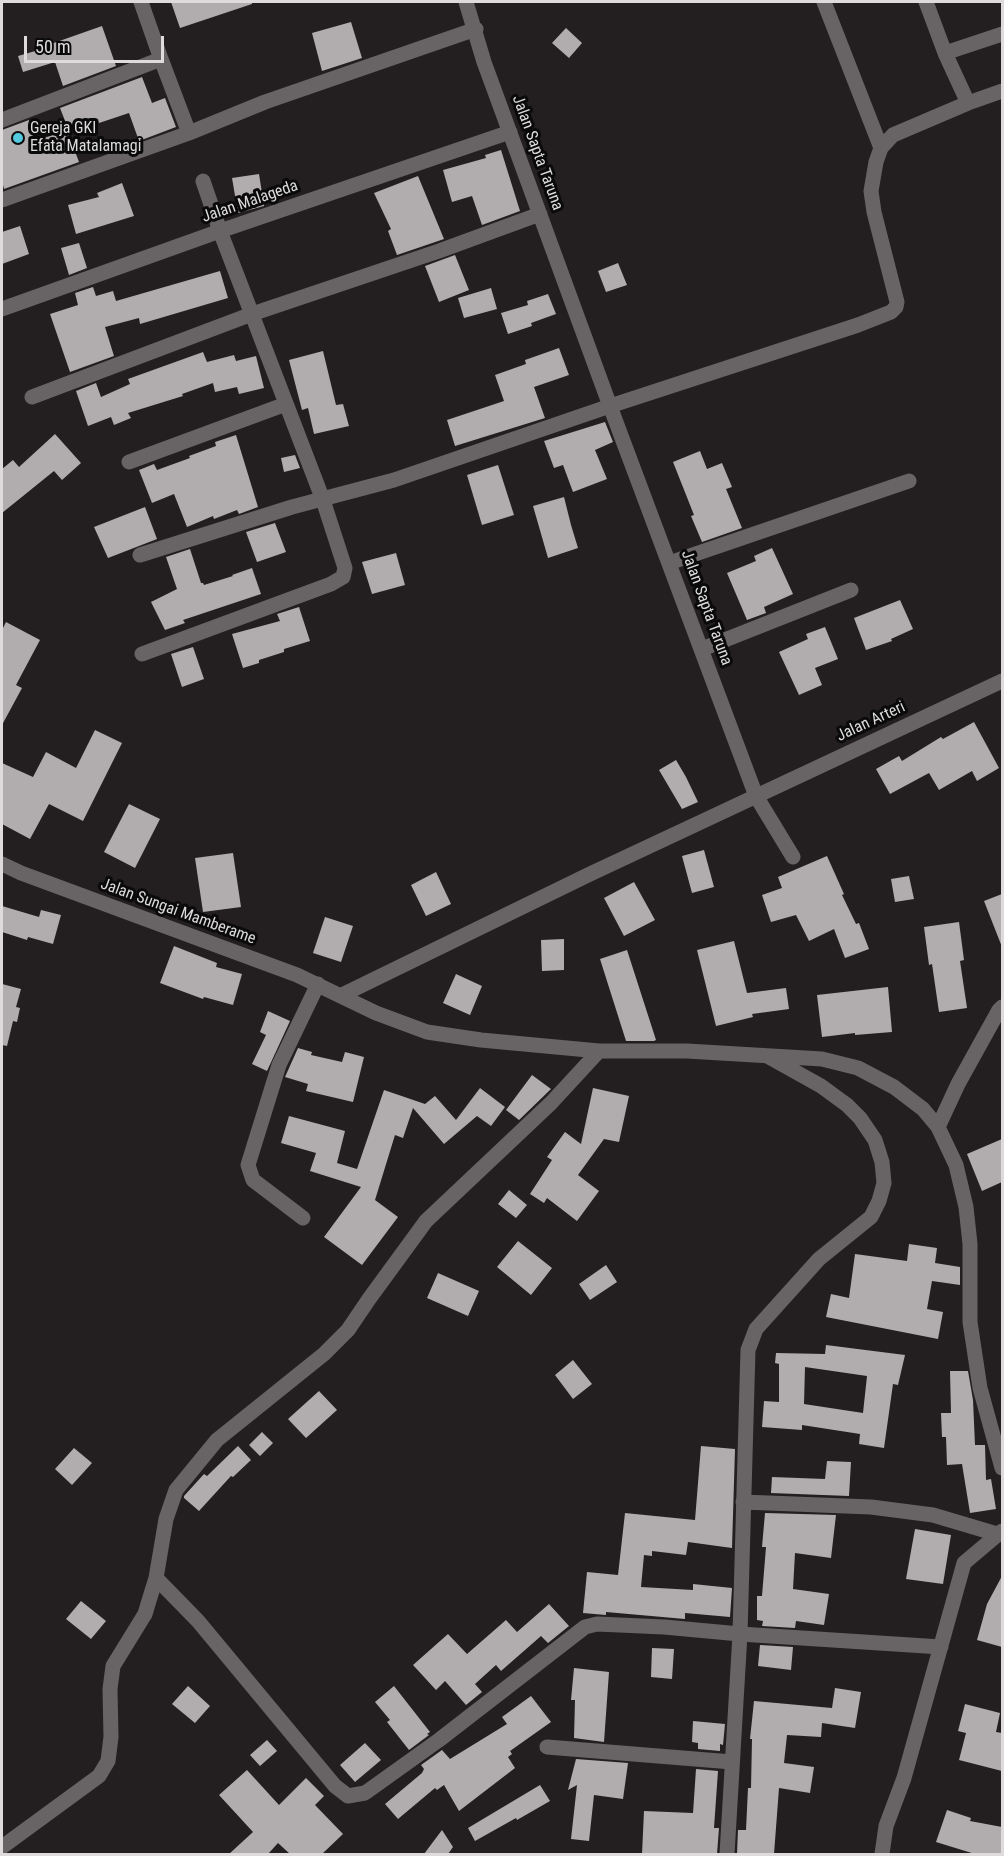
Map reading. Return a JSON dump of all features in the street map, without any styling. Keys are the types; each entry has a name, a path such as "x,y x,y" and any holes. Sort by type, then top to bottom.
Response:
{"street":[{"path":"141,2 189,133"},
{"name":"Jalan Sapta Taruna","path":"466,2 476,29 484,62 756,796 793,857"},
{"path":"824,2 880,148"},
{"path":"926,2 945,53 968,103"},
{"path":"2,200 189,133 265,102 476,29"},
{"path":"945,53 1002,34"},
{"path":"2,120 161,59"},
{"path":"140,555 292,507 394,480 891,312 897,302 874,212 871,191 880,148 893,135 1002,91"},
{"name":"Jalan Malageda","path":"2,309 220,231 510,132"},
{"path":"142,654 331,584 343,577 345,568 323,500 202,181"},
{"path":"32,397 252,314 439,251 540,214"},
{"path":"129,462 286,404"},
{"path":"669,562 909,481"},
{"path":"702,649 851,590"},
{"name":"Jalan Arteri","path":"756,796 1002,681"},
{"path":"342,995 579,879 756,796"},
{"name":"Jalan Sungai Mamberame","path":"2,864 265,963 318,984 376,1013 427,1032 481,1040 599,1051 687,1051 822,1059 858,1068 894,1087 923,1109 938,1127 956,1165 966,1207 970,1244 970,1322 980,1388 1002,1468"},
{"path":"303,1218 253,1180 248,1165 279,1065 318,984"},
{"path":"938,1127 957,1084 1002,1007"},
{"path":"2,1847 99,1776 108,1761 113,1666 145,1614 156,1578 166,1519 176,1490 192,1468 217,1440 324,1354 348,1330 426,1221 535,1119 599,1051"},
{"path":"727,1854 740,1634 742,1502 750,1341 756,1329 819,1259 871,1217 884,1183 882,1162 875,1140 860,1119 847,1105 821,1086 767,1056"},
{"path":"742,1502 871,1507 933,1515 1000,1532"},
{"path":"882,1854 886,1826 904,1778 964,1563 1000,1532"},
{"path":"156,1578 198,1621 335,1786 348,1796 365,1793 439,1740 585,1627 597,1624 664,1627 941,1647"},
{"path":"547,1747 732,1762"}],"building":[{"path":"171,2 252,2 252,4 180,28"},
{"path":"351,22 362,58 322,71 312,33"},
{"path":"102,26 116,66 63,86 55,62 23,72 18,56 49,47 48,45"},
{"path":"566,28 582,43 569,58 552,43"},
{"path":"142,77 152,103 165,98 176,127 139,141 129,113 99,123 98,119 69,131 60,108"},
{"path":"29,120 36,141 67,130 79,162 4,189 2,130"},
{"path":"501,150 520,211 482,225 472,196 452,202 443,170 486,158 485,155"},
{"path":"259,174 264,206 238,213 232,178"},
{"path":"418,176 444,239 397,255 388,231 391,229 374,193"},
{"path":"122,183 134,216 76,234 68,205 99,197 97,193"},
{"path":"20,226 29,254 2,264 2,232"},
{"path":"79,243 87,268 69,275 61,248"},
{"path":"455,255 469,290 439,302 425,266"},
{"path":"618,263 627,285 606,292 598,271"},
{"path":"220,271 228,298 140,324 139,318 105,327 114,356 70,372 50,314 78,305 75,293 93,287 96,296 113,291 116,301"},
{"path":"491,288 497,309 464,318 458,298"},
{"path":"548,294 556,314 531,323 532,326 508,334 501,313 528,305 527,301"},
{"path":"559,348 569,375 534,387 545,418 455,446 447,420 504,401 495,375 526,364 525,360"},
{"path":"323,351 336,405 343,404 349,426 314,434 308,408 302,410 289,360"},
{"path":"203,352 207,362 234,355 236,361 256,356 264,388 239,394 237,387 215,392 213,383 182,394 183,396 128,413 131,418 114,425 111,417 88,426 76,391 96,383 101,397 130,384 128,379"},
{"path":"605,422 613,442 595,450 607,479 573,492 563,465 554,468 544,441"},
{"path":"55,434 81,463 62,480 54,471 2,513 2,469 13,460 19,467"},
{"path":"236,435 258,507 239,514 237,510 214,519 213,516 187,527 174,494 152,503 139,470 154,464 157,470 190,458 189,456 216,446 215,442"},
{"path":"700,451 707,469 722,463 732,487 726,489 742,528 702,542 673,462"},
{"path":"295,455 300,468 284,472 281,458"},
{"path":"498,465 514,515 482,525 467,475"},
{"path":"564,497 578,548 548,558 533,506"},
{"path":"145,507 157,539 108,558 94,527"},
{"path":"275,523 286,552 257,562 246,532"},
{"path":"772,548 793,594 764,607 766,613 747,620 727,573 756,561 754,556"},
{"path":"190,549 201,583 204,585 252,568 261,594 183,620 185,623 165,630 151,602 177,589 166,557"},
{"path":"396,553 405,585 372,594 362,562"},
{"path":"900,600 913,629 891,639 892,641 866,650 854,618"},
{"path":"299,607 310,641 284,649 284,652 243,668 232,634 280,621 277,614"},
{"path":"6,622 40,640 16,685 22,688 2,725 2,630"},
{"path":"825,627 838,659 815,668 822,685 799,695 779,652 808,639 806,634"},
{"path":"193,647 204,679 182,687 171,654"},
{"path":"974,722 999,768 977,781 972,771 939,790 929,773 890,794 876,769 899,756 902,761 941,737 943,739"},
{"path":"95,730 122,743 83,821 49,804 30,839 2,824 2,763 33,777 46,752 76,768"},
{"path":"676,760 698,802 682,809 659,770"},
{"path":"129,804 160,819 135,868 104,852"},
{"path":"704,850 714,887 692,893 682,856"},
{"path":"233,853 241,907 203,912 195,858"},
{"path":"827,856 844,894 842,895 856,924 859,923 869,949 845,958 834,929 809,941 796,915 771,922 762,895 782,888 778,877"},
{"path":"436,872 451,904 426,916 411,885"},
{"path":"909,876 914,899 895,902 891,879"},
{"path":"634,882 655,920 624,936 604,898"},
{"path":"1002,894 1002,947 984,901"},
{"path":"2,906 39,917 41,910 61,915 53,944 28,937 27,940 2,932"},
{"path":"325,917 353,926 341,962 313,953"},
{"path":"959,922 964,960 960,961 967,1008 939,1012 924,927"},
{"path":"564,939 564,970 542,971 541,940"},
{"path":"734,941 747,993 786,988 789,1009 752,1014 753,1017 716,1026 697,950"},
{"path":"174,946 217,963 216,967 242,974 233,1005 204,997 203,999 160,983"},
{"path":"627,950 656,1040 654,1041 626,1041 600,959"},
{"path":"456,974 482,986 470,1015 443,1003"},
{"path":"2,984 21,989 16,1007 20,1008 17,1022 13,1021 7,1046 2,1045"},
{"path":"888,987 892,1032 822,1037 817,995"},
{"path":"268,1011 290,1021 267,1071 252,1064 266,1035 260,1032"},
{"path":"298,1048 312,1052 311,1055 342,1062 345,1052 364,1057 353,1102 306,1091 308,1084 285,1077"},
{"path":"532,1075 551,1089 519,1120 506,1110"},
{"path":"480,1088 505,1107 491,1126 477,1116 444,1144 413,1108 403,1138 395,1135 375,1200 398,1217 362,1265 324,1237 361,1187 310,1171 316,1153 281,1143 289,1116 345,1131 337,1163 357,1169 384,1090 425,1104 435,1096 456,1120"},
{"path":"593,1088 629,1096 619,1142 604,1139 578,1175 599,1191 577,1221 547,1198 544,1203 530,1194 552,1160 547,1157 565,1132 581,1144"},
{"path":"1002,1139 1002,1182 982,1191 967,1154"},
{"path":"509,1190 527,1205 516,1218 498,1204"},
{"path":"518,1241 552,1268 531,1295 497,1267"},
{"path":"909,1244 937,1248 935,1263 960,1267 960,1285 932,1281 927,1309 943,1312 938,1339 826,1317 831,1294 849,1298 855,1254 907,1261"},
{"path":"606,1265 617,1282 590,1300 579,1284"},
{"path":"438,1273 479,1291 468,1316 427,1298"},
{"path":"826,1345 905,1355 898,1385 893,1384 884,1448 859,1444 860,1434 802,1425 802,1430 762,1427 764,1401 779,1402 779,1364 775,1363 776,1353 825,1354","holes":["805,1367 867,1376 863,1413 804,1404"]},
{"path":"573,1360 592,1384 573,1399 555,1375"},
{"path":"950,1371 968,1371 973,1400 975,1445 985,1445 986,1480 991,1479 996,1509 970,1513 962,1464 947,1465 946,1437 942,1437 941,1413 951,1413"},
{"path":"319,1391 337,1410 306,1438 288,1419"},
{"path":"262,1432 273,1443 260,1456 249,1445"},
{"path":"238,1446 251,1460 233,1477 231,1476 199,1511 184,1496 204,1474 207,1476"},
{"path":"701,1446 735,1449 732,1548 688,1542 686,1555 652,1551 652,1556 644,1555 641,1587 693,1590 693,1584 732,1588 730,1617 685,1613 685,1619 606,1612 606,1615 583,1613 587,1572 618,1575 625,1513 695,1520"},
{"path":"74,1448 92,1463 72,1485 55,1469"},
{"path":"827,1461 851,1462 849,1496 771,1493 772,1477 825,1479"},
{"path":"765,1513 836,1515 831,1558 795,1553 793,1589 829,1594 824,1625 796,1621 795,1628 762,1626 763,1621 757,1620 757,1596 762,1596 766,1547 762,1547"},
{"path":"915,1529 951,1535 943,1584 906,1579"},
{"path":"1002,1576 1002,1647 977,1640 987,1604"},
{"path":"81,1601 106,1621 91,1639 66,1619"},
{"path":"549,1604 569,1626 548,1643 541,1636 501,1671 496,1665 475,1684 482,1692 466,1705 445,1681 436,1690 413,1665 448,1634 467,1654 506,1620 517,1632"},
{"path":"760,1645 793,1647 791,1670 758,1666"},
{"path":"652,1648 674,1649 672,1679 651,1677"},
{"path":"574,1668 609,1672 604,1742 574,1738 575,1700 571,1700"},
{"path":"188,1686 210,1706 195,1723 172,1704"},
{"path":"394,1686 430,1732 409,1750 387,1722 390,1720 375,1702"},
{"path":"835,1688 861,1692 855,1728 822,1723 821,1737 787,1735 784,1763 814,1767 810,1793 779,1788 774,1854 737,1854 738,1830 746,1830 748,1788 751,1788 752,1739 750,1739 754,1701 832,1708"},
{"path":"531,1696 551,1722 510,1751 512,1754 508,1757 515,1768 459,1811 444,1785 437,1790 435,1788 398,1819 385,1804 422,1773 424,1769 421,1765 442,1750 450,1759 507,1724 502,1717"},
{"path":"965,1704 1000,1713 996,1732 1002,1733 1002,1771 959,1760 966,1733 958,1731"},
{"path":"693,1721 725,1724 723,1745 720,1744 720,1751 698,1749 698,1743 692,1742"},
{"path":"267,1740 277,1751 260,1766 250,1755"},
{"path":"365,1743 381,1760 355,1782 340,1765"},
{"path":"576,1759 628,1763 623,1799 594,1795 589,1841 571,1839 577,1785 568,1790"},
{"path":"696,1769 718,1771 714,1828 719,1828 717,1854 642,1854 644,1811 693,1813"},
{"path":"247,1770 279,1805 306,1778 324,1796 315,1805 343,1834 322,1854 290,1854 278,1843 268,1854 229,1854 253,1832 219,1795"},
{"path":"540,1785 550,1801 475,1841 468,1828"},
{"path":"947,1810 971,1818 970,1821 1002,1827 1002,1854 975,1854 936,1842"},
{"path":"442,1830 453,1847 448,1854 424,1854"}],"place":[{"name":"Gereja GKI Efata Matalamagi","path":"18,138"}]}
